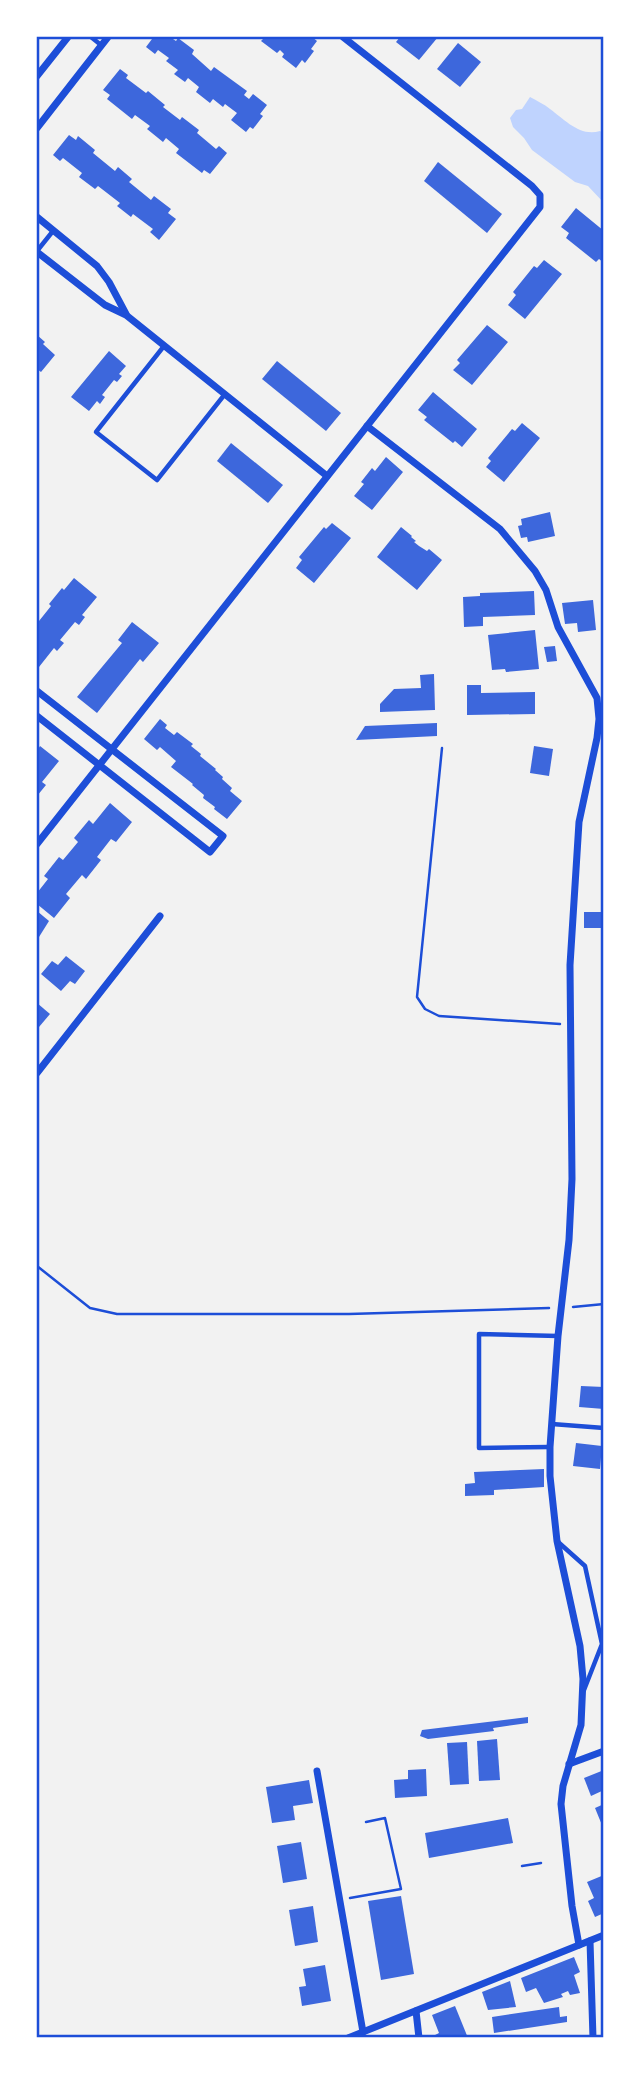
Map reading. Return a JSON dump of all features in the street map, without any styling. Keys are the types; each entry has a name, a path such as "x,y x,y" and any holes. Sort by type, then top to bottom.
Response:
{"street":[{"path":"37,76 68,37"},
{"path":"37,128 108,37"},
{"path":"37,844 541,203 538,192 518,175 342,37"},
{"path":"37,217 97,266 127,315"},
{"path":"37,252 105,305 127,315 327,476"},
{"path":"367,426 500,529 535,571 546,590 562,635 597,698 597,738 579,822 570,964 572,1179 550,1447 557,1541 580,1646 581,1725 563,1786 561,1804 579,1945"},
{"path":"37,691 223,836 210,852 37,716"},
{"path":"37,1073 160,916"},
{"path":"569,1764 604,1751"},
{"path":"317,1771 363,2032"},
{"path":"348,2038 604,1935"},
{"path":"590,1941 593,2038"},
{"path":"416,2011 419,2038"}],"lane":[{"path":"91,37 102,45"},
{"path":"37,252 54,230"},
{"path":"164,345 96,432 157,480 225,394"},
{"path":"550,1447 480,1448 479,1334 558,1336"},
{"path":"552,1424 604,1428"},
{"path":"557,1541 585,1566 602,1644 582,1694"}],"path":[{"path":"442,748 417,997 425,1009 439,1016 570,1024"},
{"path":"37,1266 90,1308 117,1314 349,1314 561,1308 604,1304"},
{"path":"340,1900 401,1889 385,1818 366,1822"},
{"path":"522,1866 541,1863"}],"water":[{"path":"530,97 579,130 600,131 604,134 604,203 588,186 575,182 532,150 513,127 510,118 516,110 522,109"}],"building":[{"path":"149,37 170,37 176,41 178,38 194,50 192,54 211,71 214,67 247,91 244,95 249,99 253,94 267,105 253,129 250,127 246,132 231,120 237,113 213,99 210,103 196,92 199,87 188,78 185,82 174,74 178,70 166,61 169,58 158,50 155,54 146,47 152,39"},
{"path":"265,37 312,37 317,41 311,49 314,51 305,63 302,60 296,68 282,57 284,54 280,50 277,53 261,41"},
{"path":"400,37 438,37 419,60 396,42"},
{"path":"458,43 481,62 460,87 437,69"},
{"path":"120,69 128,75 126,78 165,105 163,107 199,130 197,133 216,149 219,146 227,153 210,174 204,170 202,173 176,153 179,149 166,138 163,142 147,129 150,126 135,115 132,119 107,99 110,95 103,90"},
{"path":"69,135 76,140 78,136 115,171 118,167 132,179 129,182 151,200 154,196 171,209 168,213 176,219 159,240 150,232 153,229 133,214 131,217 117,206 120,203 98,186 95,189 79,177 82,173 63,158 60,161 53,155"},
{"path":"438,162 502,214 487,233 424,181"},
{"path":"576,208 604,231 604,263 599,259 596,262 566,238 569,233 561,227"},
{"path":"544,260 562,274 525,319 508,305 516,295 513,292 534,266 537,268"},
{"path":"487,325 508,342 472,385 453,370 460,363 457,360"},
{"path":"37,335 55,355 41,372 37,369"},
{"path":"109,351 126,366 119,374 122,376 117,382 114,380 102,395 105,397 100,404 97,401 89,411 71,397"},
{"path":"277,361 341,413 326,431 262,379"},
{"path":"433,392 477,429 462,447 424,420 427,417 418,410"},
{"path":"522,423 540,438 504,482 486,467 491,461 488,458 512,429 515,431"},
{"path":"231,443 283,485 268,503 217,461"},
{"path":"386,457 403,472 372,510 354,496 372,468 375,471"},
{"path":"550,512 555,536 528,542 527,537 521,538 518,526 522,525 521,519"},
{"path":"332,523 351,538 314,583 296,568 302,560 299,557 324,527 326,529"},
{"path":"401,527 412,536 416,541 414,542 427,551 429,549 442,560 417,590 377,557"},
{"path":"74,578 97,597 82,615 85,617 79,625 75,622 60,640 64,643 57,651 54,648 39,667 37,619 39,621 62,588 64,590"},
{"path":"534,591 535,615 483,617 483,626 464,627 463,597 480,596 480,593"},
{"path":"593,600 596,630 578,632 577,623 565,624 562,603"},
{"path":"132,622 159,643 143,662 140,659 97,713 77,697 122,643 118,640"},
{"path":"535,630 539,669 506,672 505,669 492,670 488,635"},
{"path":"555,646 557,661 547,662 544,647"},
{"path":"434,674 435,710 380,712 380,704 394,689 421,688 420,675"},
{"path":"467,685 481,685 481,693 535,692 535,714 467,715"},
{"path":"160,719 167,725 165,728 174,735 177,732 193,744 191,746 216,769 232,788 230,791 242,801 227,819 203,798 204,795 193,784 171,767 176,761 160,747 157,750 144,739"},
{"path":"437,723 437,736 356,740 365,726"},
{"path":"40,746 59,761 42,782 46,785 37,796 37,751"},
{"path":"534,746 553,749 549,776 530,773"},
{"path":"110,803 132,822 116,842 111,839 97,857 101,860 86,879 82,875 66,894 70,898 54,918 37,904 37,893 48,879 44,876 59,857 63,860 78,842 74,838 89,820 93,824"},
{"path":"37,911 49,921 39,937 37,935"},
{"path":"584,912 604,912 604,928 584,928"},
{"path":"66,956 85,971 75,984 70,981 61,991 41,974 52,961 58,965"},
{"path":"37,1003 50,1014 39,1027 37,1024"},
{"path":"581,1386 604,1387 604,1409 579,1407"},
{"path":"576,1443 602,1446 600,1469 573,1466"},
{"path":"544,1469 544,1487 494,1490 494,1495 465,1496 465,1484 475,1483 474,1472"},
{"path":"528,1717 528,1723 493,1728 494,1731 428,1739 420,1736 422,1730"},
{"path":"497,1739 500,1780 479,1781 477,1741"},
{"path":"467,1742 469,1784 450,1785 447,1743"},
{"path":"426,1769 427,1796 395,1798 394,1780 408,1779 408,1770"},
{"path":"604,1770 604,1790 591,1796 584,1778"},
{"path":"309,1780 313,1803 293,1806 295,1820 272,1823 266,1787"},
{"path":"604,1804 604,1830 595,1808"},
{"path":"508,1818 513,1843 429,1858 425,1833"},
{"path":"301,1842 307,1879 283,1883 277,1846"},
{"path":"604,1875 604,1913 595,1917 588,1901 594,1898 587,1882"},
{"path":"401,1896 414,1974 381,1980 368,1901"},
{"path":"313,1906 318,1942 295,1946 289,1910"},
{"path":"574,1957 580,1972 574,1975 580,1993 570,1995 568,1991 561,1994 563,1997 544,2003 536,1988 526,1992 521,1978"},
{"path":"325,1965 331,2001 302,2006 299,1987 306,1986 303,1969"},
{"path":"510,1981 516,2007 488,2010 482,1992"},
{"path":"455,2006 468,2038 434,2038 433,2036 439,2033 432,2015"},
{"path":"559,2007 560,2017 567,2016 567,2022 494,2033 492,2017"}]}
